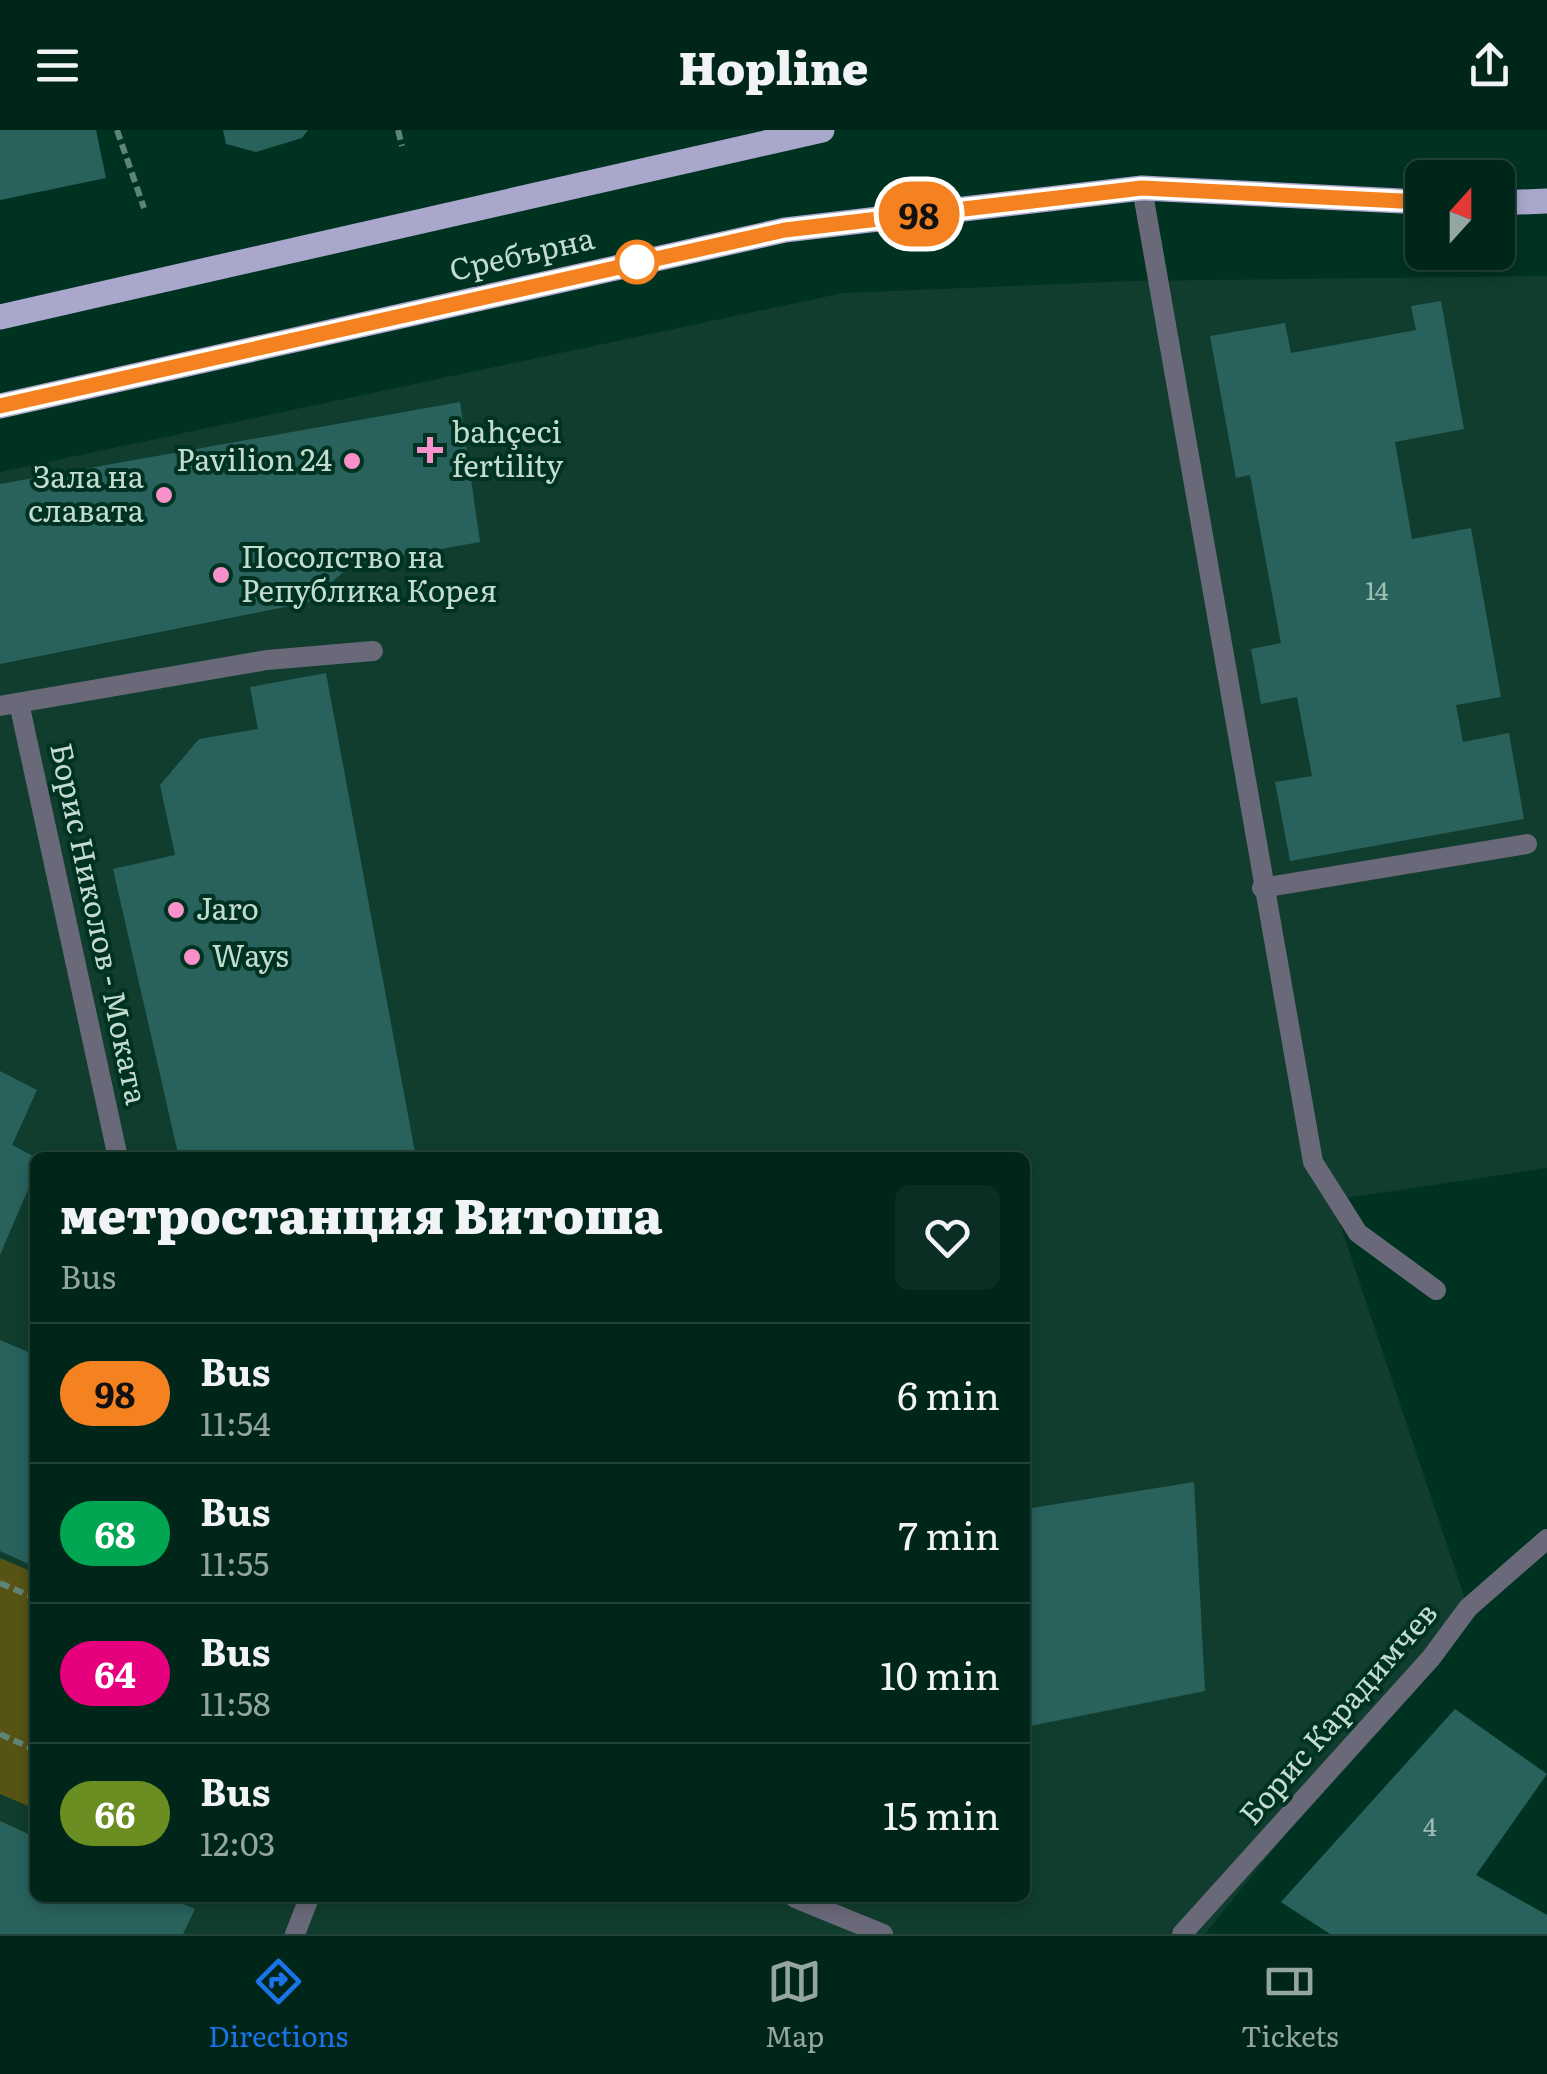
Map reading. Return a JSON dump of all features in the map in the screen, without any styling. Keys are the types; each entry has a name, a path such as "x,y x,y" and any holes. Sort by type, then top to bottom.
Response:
{"main road":[{"name":"Сребърна","path":"0,318 822,130"},
{"name":"Сребърна","path":"0,406 785,230 1142,188 1405,201"},
{"path":"1515,202 1547,201"}],"street":[{"path":"1142,188 1313,1162 1358,1233 1436,1290"},
{"name":"Борис Николов - Моката","path":"117,1152 9,704 268,660 373,652"},
{"path":"1262,888 1527,844"},
{"name":"Борис Карадимчев","path":"1182,1934 1431,1658 1468,1608 1547,1539"},
{"path":"294,1934 307,1902"},
{"path":"805,1902 882,1934"}],"path":[{"path":"116,130 144,208"},
{"path":"398,130 402,146"},
{"path":"0,1583 30,1596"},
{"path":"0,1734 30,1748"}],"shaded area":[{"path":"1547,276 1547,1168 1332,1200 1468,1608 1205,1934 0,1934 0,472 843,293 1132,281"},
{"path":"0,1558 30,1571 30,1807 0,1794"}],"building":[{"path":"0,130 96,130 106,178 0,200"},
{"path":"223,130 308,130 302,138 256,152 226,144"},
{"path":"1441,301 1464,429 1395,442 1412,539 1471,528 1501,697 1456,705 1463,742 1509,733 1524,819 1290,861 1275,782 1312,776 1297,697 1261,704 1251,649 1281,643 1250,475 1236,478 1210,336 1285,323 1291,353 1416,330 1411,306"},
{"path":"460,402 480,542 351,565 310,602 0,664 0,484"},
{"path":"326,673 415,1152 178,1152 113,869 175,855 160,785 199,739 258,729 250,687"},
{"path":"0,1071 37,1090 12,1145 30,1154 30,1185 0,1255"},
{"path":"0,1340 30,1353 30,1565 0,1551"},
{"path":"1194,1482 1205,1691 1030,1726 1030,1508"},
{"path":"1455,1709 1547,1774 1476,1875 1547,1915 1547,1934 1330,1934 1281,1902"},
{"path":"0,1821 30,1835 30,1902 178,1902 195,1909 183,1934 0,1934"}],"bus line":[{"name":"98","path":"0,406 785,230 1142,188 1405,201"}],"place":[{"name":"bahçeci fertility","path":"430,450"},
{"name":"Pavilion 24","path":"352,461"},
{"name":"Зала на славата","path":"164,495"},
{"name":"Посолство на Република Корея","path":"221,575"},
{"name":"Jaro","path":"176,910"},
{"name":"Ways","path":"192,957"}]}
